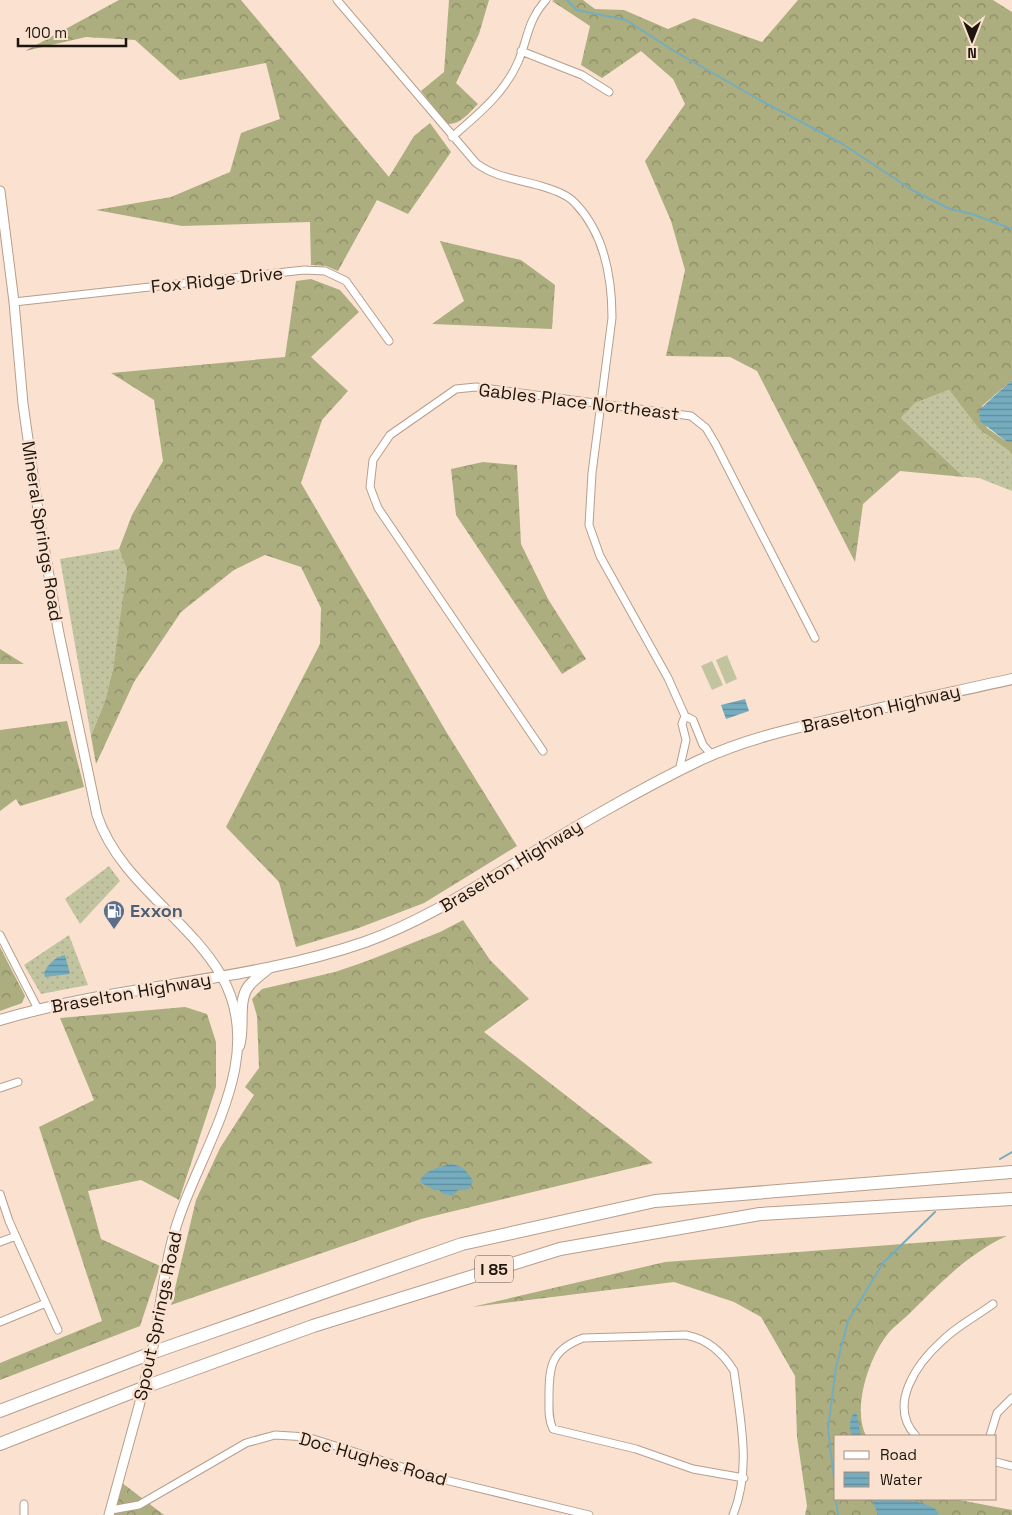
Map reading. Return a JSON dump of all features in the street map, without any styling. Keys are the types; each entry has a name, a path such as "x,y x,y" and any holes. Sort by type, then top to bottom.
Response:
{"highway":[{"name":"I 85","path":"0,1411 157,1352 462,1244 655,1201 1012,1172"},
{"name":"I 85","path":"0,1444 153,1384 313,1326 560,1249 630,1235 760,1214 1012,1199"}],"main road":[{"name":"Braselton Highway","path":"0,1020 38,1009 108,995 268,968 320,956 367,941 430,914 619,801 679,770 744,742 803,726 1012,679"},
{"path":"239,1046 243,1034 244,995 249,984 268,968"}],"street":[{"path":"452,137 490,102 508,82 522,51 535,12 546,0"},
{"path":"340,1 452,137 486,171 562,194 574,202 586,217 599,241 608,268 612,294 610,344 592,472 589,525 600,556 668,678 685,716 693,720 703,745 712,755"},
{"path":"522,51 582,75 609,92"},
{"name":"Mineral Springs Road","path":"0,191 14,302 22,404 58,629 97,815 102,829 122,862 198,942 222,977"},
{"name":"Fox Ridge Drive","path":"14,302 304,270 325,271 346,281 389,341"},
{"name":"Gables Place Northeast","path":"543,751 378,508 370,487 373,460 390,435 456,389 476,387 691,416 706,428 814,638"},
{"path":"679,770 686,740 682,724 685,716"},
{"path":"0,935 38,1009"},
{"name":"Spout Springs Road","path":"110,1512 139,1406 155,1338 172,1240 195,1176 227,1100 239,1046 234,1002 222,977"},
{"path":"0,1088 18,1082"},
{"path":"0,1194 16,1236 58,1330"},
{"path":"0,1242 16,1236"},
{"path":"0,1322 46,1304"},
{"path":"915,1435 909,1429 904,1411 905,1392 912,1376 942,1340 994,1304"},
{"path":"733,1515 741,1496 744,1478 744,1459 734,1371 727,1359 709,1344 698,1338 686,1335 583,1338 568,1344 557,1353 549,1376 550,1421 553,1429 636,1449 694,1469 744,1478"},
{"path":"990,1435 997,1413 1012,1398"},
{"name":"Doc Hughes Road","path":"110,1512 139,1505 246,1443 275,1435 307,1437 437,1478 589,1515"},
{"path":"997,1462 1012,1466"},
{"path":"24,1504 24,1515"}],"green space":[{"path":"119,0 241,0 389,177 414,136 430,123 451,152 408,214 377,200 338,271 326,266 311,265 310,222 182,226 96,210 171,197 230,172 241,133 280,119 266,63 180,80 135,40 86,37 25,51"},
{"path":"449,0 489,0 479,34 456,83 478,104 468,115 452,124 447,124 421,91 444,72"},
{"path":"583,0 595,9 624,10 668,29 694,18 762,42 798,0 993,0 1012,12 1012,380 982,406 987,428 1007,442 1012,442 1012,455 979,429 949,390 915,403 901,418 964,477 900,471 863,504 855,562 757,371 730,357 666,356 685,270 671,221 645,161 685,104 673,79 641,51 602,78 581,65 590,26 552,1"},
{"path":"440,241 521,260 555,285 552,329 432,324 464,301"},
{"path":"311,279 340,290 359,312 311,357 348,391 322,420 301,483 447,733 517,846 424,903 356,929 296,947 279,882 226,827 320,644 321,608 301,567 265,555 234,570 181,612 134,682 96,764 91,736 105,701 113,669 127,570 119,549 132,515 163,461 154,400 111,373 285,357 296,281"},
{"path":"949,390 979,429 1012,455 1012,491 979,478 964,477 901,418 915,403"},
{"path":"483,462 517,465 521,544 548,599 586,659 562,674 456,515 451,469"},
{"path":"119,549 127,570 122,612 113,669 105,701 91,736 60,559"},
{"path":"0,649 24,664 0,664"},
{"path":"727,655 737,679 726,684 716,660"},
{"path":"712,661 723,685 712,690 701,666"},
{"path":"67,721 84,787 20,806 16,799 0,811 0,730"},
{"path":"109,866 120,881 80,924 65,899"},
{"path":"463,920 490,960 529,999 484,1032 653,1163 421,1219 171,1305 196,1200 220,1148 254,1095 245,1087 259,1068 257,1016 252,999 262,989 335,972 440,932"},
{"path":"69,935 88,985 41,994 24,965"},
{"path":"0,947 25,996 22,1003 0,1011"},
{"path":"185,1007 207,1014 216,1042 216,1087 179,1200 141,1180 88,1191 101,1239 160,1266 140,1326 0,1380 0,1363 102,1321 39,1127 94,1100 60,1018"},
{"path":"1007,1236 980,1251 955,1270 892,1329 880,1345 864,1384 861,1412 862,1425 866,1435 834,1435 834,1500 959,1500 1012,1510 1012,1515 805,1515 807,1506 797,1437 795,1376 761,1317 734,1302 674,1282 472,1307 665,1262"},
{"path":"117,1479 164,1515 105,1515"}],"water":[{"path":"1012,380 1012,442 1007,442 980,421 979,410"},
{"path":"745,699 749,711 726,719 721,705"},
{"path":"65,955 70,974 45,977 44,973 50,964 58,957"},
{"path":"451,1164 462,1168 469,1174 473,1181 469,1189 458,1190 453,1196 443,1194 439,1190 434,1190 420,1182 428,1172"},
{"path":"855,1412 857,1415 861,1435 852,1435 850,1427"},
{"path":"872,1500 917,1502 934,1508 939,1513 938,1515 878,1515"}],"waterway":[{"path":"567,0 577,10 626,20 674,51 758,99 841,143 912,190 950,209 972,214 1012,229"},
{"path":"1000,1159 1012,1152"},
{"path":"834,1478 828,1429 836,1367 848,1321 883,1263 935,1212"},
{"path":"836,1500 838,1515"}],"place":[{"name":"Exxon","path":"114,930"}]}
